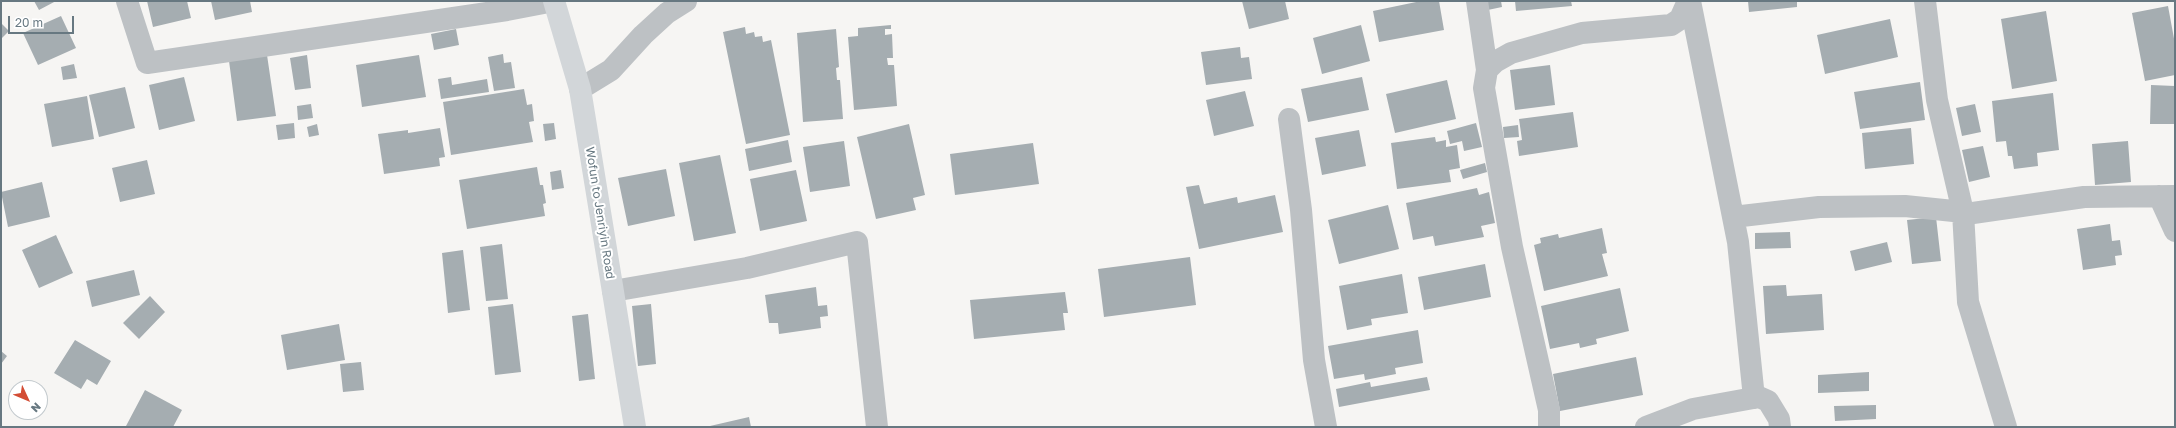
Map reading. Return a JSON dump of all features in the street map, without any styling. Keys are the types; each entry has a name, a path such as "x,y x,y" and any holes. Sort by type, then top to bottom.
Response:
{"street":[{"path":"127,1 147,63 507,10 554,1"},
{"name":"Wofun to Jenriyin Road","path":"554,1 580,89 635,427"},
{"path":"580,89 611,70 643,35 667,14 686,1"},
{"path":"1477,1 1487,70 1484,88 1485,96 1512,247 1549,410 1549,427"},
{"path":"1487,70 1511,53 1582,33 1671,25 1680,19 1689,1"},
{"path":"1689,1 1738,242 1754,398"},
{"path":"1925,1 1937,100 1963,212 1968,302 2006,427"},
{"path":"1289,119 1301,210 1314,360 1326,427"},
{"path":"1733,217 1819,207 1905,206 1973,213 2084,198 2167,196 2175,231"},
{"path":"613,291 747,268 857,242 877,427"},
{"path":"1646,427 1693,410 1759,397 1768,401 1778,419 1780,427"}],"building":[{"path":"34,1 56,1 39,10"},
{"path":"147,1 187,1 191,18 153,27"},
{"path":"211,1 250,1 252,12 215,20"},
{"path":"1242,1 1285,1 1289,19 1249,29"},
{"path":"1421,1 1439,1 1444,30 1379,42 1373,11"},
{"path":"1481,1 1501,1 1502,7 1483,11"},
{"path":"1515,1 1571,1 1572,6 1516,11"},
{"path":"1748,1 1797,1 1797,7 1749,12"},
{"path":"2168,6 2175,44 2175,75 2145,81 2132,13"},
{"path":"2046,11 2057,81 2012,89 2001,19"},
{"path":"61,16 76,48 38,65 23,33"},
{"path":"1890,19 1898,57 1825,74 1817,35"},
{"path":"1,23 9,31 1,39"},
{"path":"891,25 891,29 885,29 885,35 892,34 893,58 887,58 888,65 894,65 897,106 854,110 848,37 858,36 858,28"},
{"path":"1361,25 1370,61 1322,74 1313,38"},
{"path":"745,27 746,34 754,32 755,37 762,36 763,42 771,40 790,135 746,144 723,32"},
{"path":"456,29 459,45 434,50 431,34"},
{"path":"836,29 839,67 836,68 837,80 840,80 843,119 803,122 797,33"},
{"path":"1240,47 1241,58 1249,57 1252,79 1206,85 1201,52"},
{"path":"503,54 504,63 511,62 515,88 494,91 488,57"},
{"path":"267,55 276,116 237,121 229,61"},
{"path":"307,55 311,88 295,90 290,58"},
{"path":"419,55 426,97 362,107 356,65"},
{"path":"74,64 77,78 63,80 61,67"},
{"path":"1550,65 1555,105 1515,110 1510,70"},
{"path":"184,77 195,121 159,130 149,85"},
{"path":"451,77 452,85 487,79 489,92 441,99 438,79"},
{"path":"1362,77 1369,110 1308,122 1301,89"},
{"path":"1447,80 1456,119 1395,133 1386,94"},
{"path":"1920,82 1925,120 1860,129 1854,92"},
{"path":"2151,85 2175,86 2175,124 2150,124"},
{"path":"125,87 135,128 99,137 89,95"},
{"path":"524,89 527,105 532,104 534,121 529,122 533,142 451,155 443,102"},
{"path":"1245,91 1254,126 1214,136 1206,100"},
{"path":"2053,93 2059,150 2037,153 2038,166 2014,169 2012,156 2008,156 2006,141 1996,142 1992,101"},
{"path":"87,96 94,139 52,147 44,104"},
{"path":"311,104 313,118 298,120 297,106"},
{"path":"1975,104 1981,132 1962,136 1956,108"},
{"path":"1573,112 1578,147 1519,156 1517,141 1522,140 1519,119"},
{"path":"294,123 295,138 278,140 276,125"},
{"path":"554,123 556,139 545,141 543,124"},
{"path":"1476,123 1482,147 1464,151 1462,141 1450,144 1447,131"},
{"path":"317,124 319,135 309,137 307,127"},
{"path":"909,124 925,195 913,198 916,210 876,219 857,137"},
{"path":"1518,125 1519,137 1504,138 1503,127"},
{"path":"440,128 445,157 439,158 440,166 384,174 378,134 408,130 408,133"},
{"path":"1911,128 1914,164 1865,169 1862,133"},
{"path":"1359,130 1366,166 1322,175 1315,138"},
{"path":"1435,137 1436,142 1446,140 1446,147 1457,145 1460,168 1449,170 1451,182 1397,189 1391,143"},
{"path":"788,140 792,162 749,171 745,149"},
{"path":"844,141 850,186 810,192 803,147"},
{"path":"2128,141 2131,182 2095,185 2092,144"},
{"path":"1033,143 1039,184 955,195 950,154"},
{"path":"1983,146 1990,177 1969,182 1962,150"},
{"path":"720,155 736,233 694,241 679,163"},
{"path":"147,160 155,194 120,202 112,168"},
{"path":"1485,163 1487,172 1463,179 1460,170"},
{"path":"537,167 540,185 543,185 546,203 543,204 545,216 467,229 459,180"},
{"path":"666,169 675,216 628,226 618,178"},
{"path":"561,170 564,188 552,190 550,172"},
{"path":"796,170 807,221 760,231 750,179"},
{"path":"42,182 50,217 8,227 1,192"},
{"path":"1199,185 1204,204 1237,197 1238,203 1275,195 1283,232 1199,249 1186,187"},
{"path":"1477,188 1479,195 1489,192 1495,223 1481,226 1484,237 1435,246 1433,236 1413,240 1406,203"},
{"path":"1388,205 1399,249 1339,264 1328,220"},
{"path":"1936,217 1941,261 1912,264 1907,220"},
{"path":"2110,224 2112,241 2120,240 2122,255 2115,256 2116,265 2083,270 2077,229"},
{"path":"1602,228 1607,253 1602,254 1608,276 1544,291 1534,245 1541,243 1540,238 1558,234 1559,238"},
{"path":"1790,232 1791,248 1755,249 1755,233"},
{"path":"56,235 73,273 39,288 22,250"},
{"path":"1887,242 1892,262 1855,271 1850,251"},
{"path":"502,244 508,299 486,301 480,247"},
{"path":"463,250 470,310 448,313 442,253"},
{"path":"1190,257 1196,305 1104,317 1098,269"},
{"path":"1485,264 1491,297 1424,310 1418,277"},
{"path":"134,270 140,295 92,307 86,281"},
{"path":"1402,274 1408,313 1371,319 1372,325 1347,330 1339,286"},
{"path":"1786,285 1787,296 1822,294 1824,330 1766,334 1763,286"},
{"path":"816,287 818,306 827,305 828,316 820,317 821,328 779,334 778,323 769,323 765,295"},
{"path":"1620,288 1629,331 1596,339 1597,344 1580,348 1579,343 1550,349 1541,306"},
{"path":"1065,292 1068,313 1063,313 1065,330 974,339 970,300"},
{"path":"150,296 165,312 139,339 123,323"},
{"path":"513,304 521,372 495,375 488,307"},
{"path":"651,304 656,364 638,366 632,306"},
{"path":"588,314 595,379 579,381 572,316"},
{"path":"339,324 345,360 287,370 281,335"},
{"path":"1418,330 1423,363 1395,368 1396,374 1365,380 1364,374 1334,379 1328,346"},
{"path":"75,340 111,361 97,385 87,379 81,389 54,373"},
{"path":"1,351 7,356 1,364"},
{"path":"1636,357 1643,395 1560,411 1553,374"},
{"path":"361,362 364,390 343,392 340,364"},
{"path":"1869,372 1869,391 1818,393 1818,375"},
{"path":"1427,377 1430,390 1339,407 1336,389 1370,382 1371,387"},
{"path":"145,390 182,410 173,427 126,426"},
{"path":"1876,405 1876,419 1835,421 1834,406"},
{"path":"749,417 751,427 710,426"}]}
